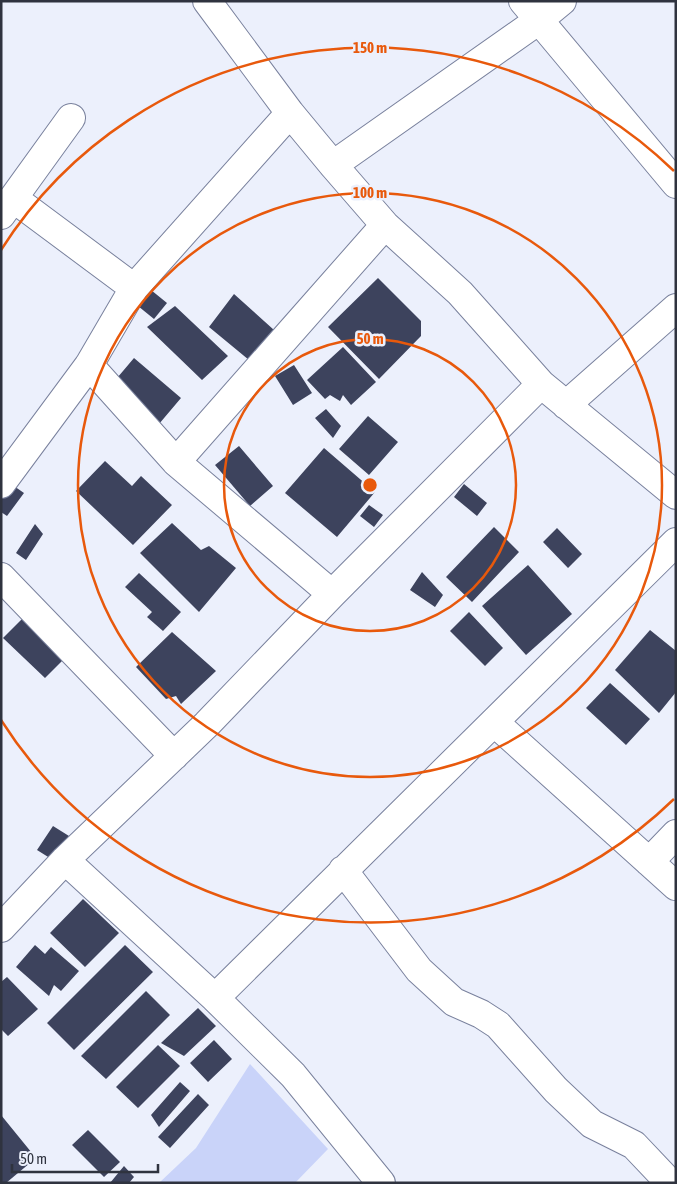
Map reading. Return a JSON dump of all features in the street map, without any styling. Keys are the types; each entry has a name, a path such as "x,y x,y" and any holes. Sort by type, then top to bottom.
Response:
{"street":[{"path":"207,1 290,113 385,225 460,293 541,384 676,495"},
{"path":"333,165 531,11 562,1"},
{"path":"531,11 676,184"},
{"path":"1,484 89,364 134,288 290,113"},
{"path":"71,118 7,207 134,288"},
{"path":"176,462 385,225"},
{"path":"566,404 676,308"},
{"path":"89,364 176,462 332,594"},
{"path":"1,928 65,860 207,724 332,594 541,384"},
{"path":"214,998 676,542"},
{"path":"1,576 174,756"},
{"path":"494,722 676,886"},
{"path":"649,862 676,834"},
{"path":"65,860 293,1074 381,1183"},
{"path":"343,870 419,970 454,1002 481,1014 498,1025 556,1090 592,1124 634,1146 670,1183"}],"shaded area":[{"path":"250,1064 328,1149 295,1183 159,1183 196,1148"}],"building":[{"path":"378,278 421,321 421,336 379,379 328,327"},
{"path":"151,290 167,303 154,319 138,306"},
{"path":"234,294 274,330 249,360 209,327"},
{"path":"175,306 228,356 202,380 147,327"},
{"path":"343,347 376,382 351,405 343,395 340,401 330,395 325,399 307,380"},
{"path":"134,358 181,398 159,424 112,384"},
{"path":"294,365 312,393 293,405 275,376"},
{"path":"326,409 341,426 333,438 315,418"},
{"path":"368,416 398,442 369,475 339,449"},
{"path":"239,446 273,486 250,506 215,465"},
{"path":"324,448 375,492 337,537 285,493"},
{"path":"105,461 132,486 141,476 172,505 133,545 76,491"},
{"path":"11,484 24,493 7,516 1,512 1,497"},
{"path":"464,484 487,503 477,516 454,497"},
{"path":"369,505 383,515 374,527 360,516"},
{"path":"172,523 201,550 209,546 236,568 199,612 140,553"},
{"path":"35,524 43,534 26,560 16,553"},
{"path":"494,527 519,552 472,602 446,577"},
{"path":"557,528 582,554 568,568 543,542"},
{"path":"528,565 572,614 526,655 482,606"},
{"path":"422,572 443,595 435,607 410,590"},
{"path":"139,573 181,612 163,631 147,617 152,612 125,587"},
{"path":"469,612 503,648 485,666 450,631"},
{"path":"26,615 68,655 45,678 3,638"},
{"path":"650,630 676,651 676,692 659,713 615,670"},
{"path":"172,632 216,671 181,704 176,696 166,699 136,667"},
{"path":"610,683 650,719 626,745 586,708"},
{"path":"53,826 69,836 53,860 37,850"},
{"path":"83,899 119,933 85,967 50,933"},
{"path":"35,945 45,954 51,947 79,971 61,991 54,985 49,996 16,967"},
{"path":"125,945 153,972 74,1050 47,1023"},
{"path":"7,977 38,1009 8,1036 1,1029 1,982"},
{"path":"146,991 170,1015 106,1079 81,1056"},
{"path":"198,1008 216,1026 184,1056 161,1043"},
{"path":"214,1040 232,1059 208,1082 190,1063"},
{"path":"158,1045 180,1066 138,1108 116,1087"},
{"path":"180,1082 190,1091 159,1127 151,1115"},
{"path":"198,1094 209,1105 170,1148 158,1137"},
{"path":"1,1115 36,1158 6,1183 1,1183"},
{"path":"88,1130 120,1162 104,1177 72,1145"},
{"path":"124,1166 134,1177 129,1183 110,1183"}]}
